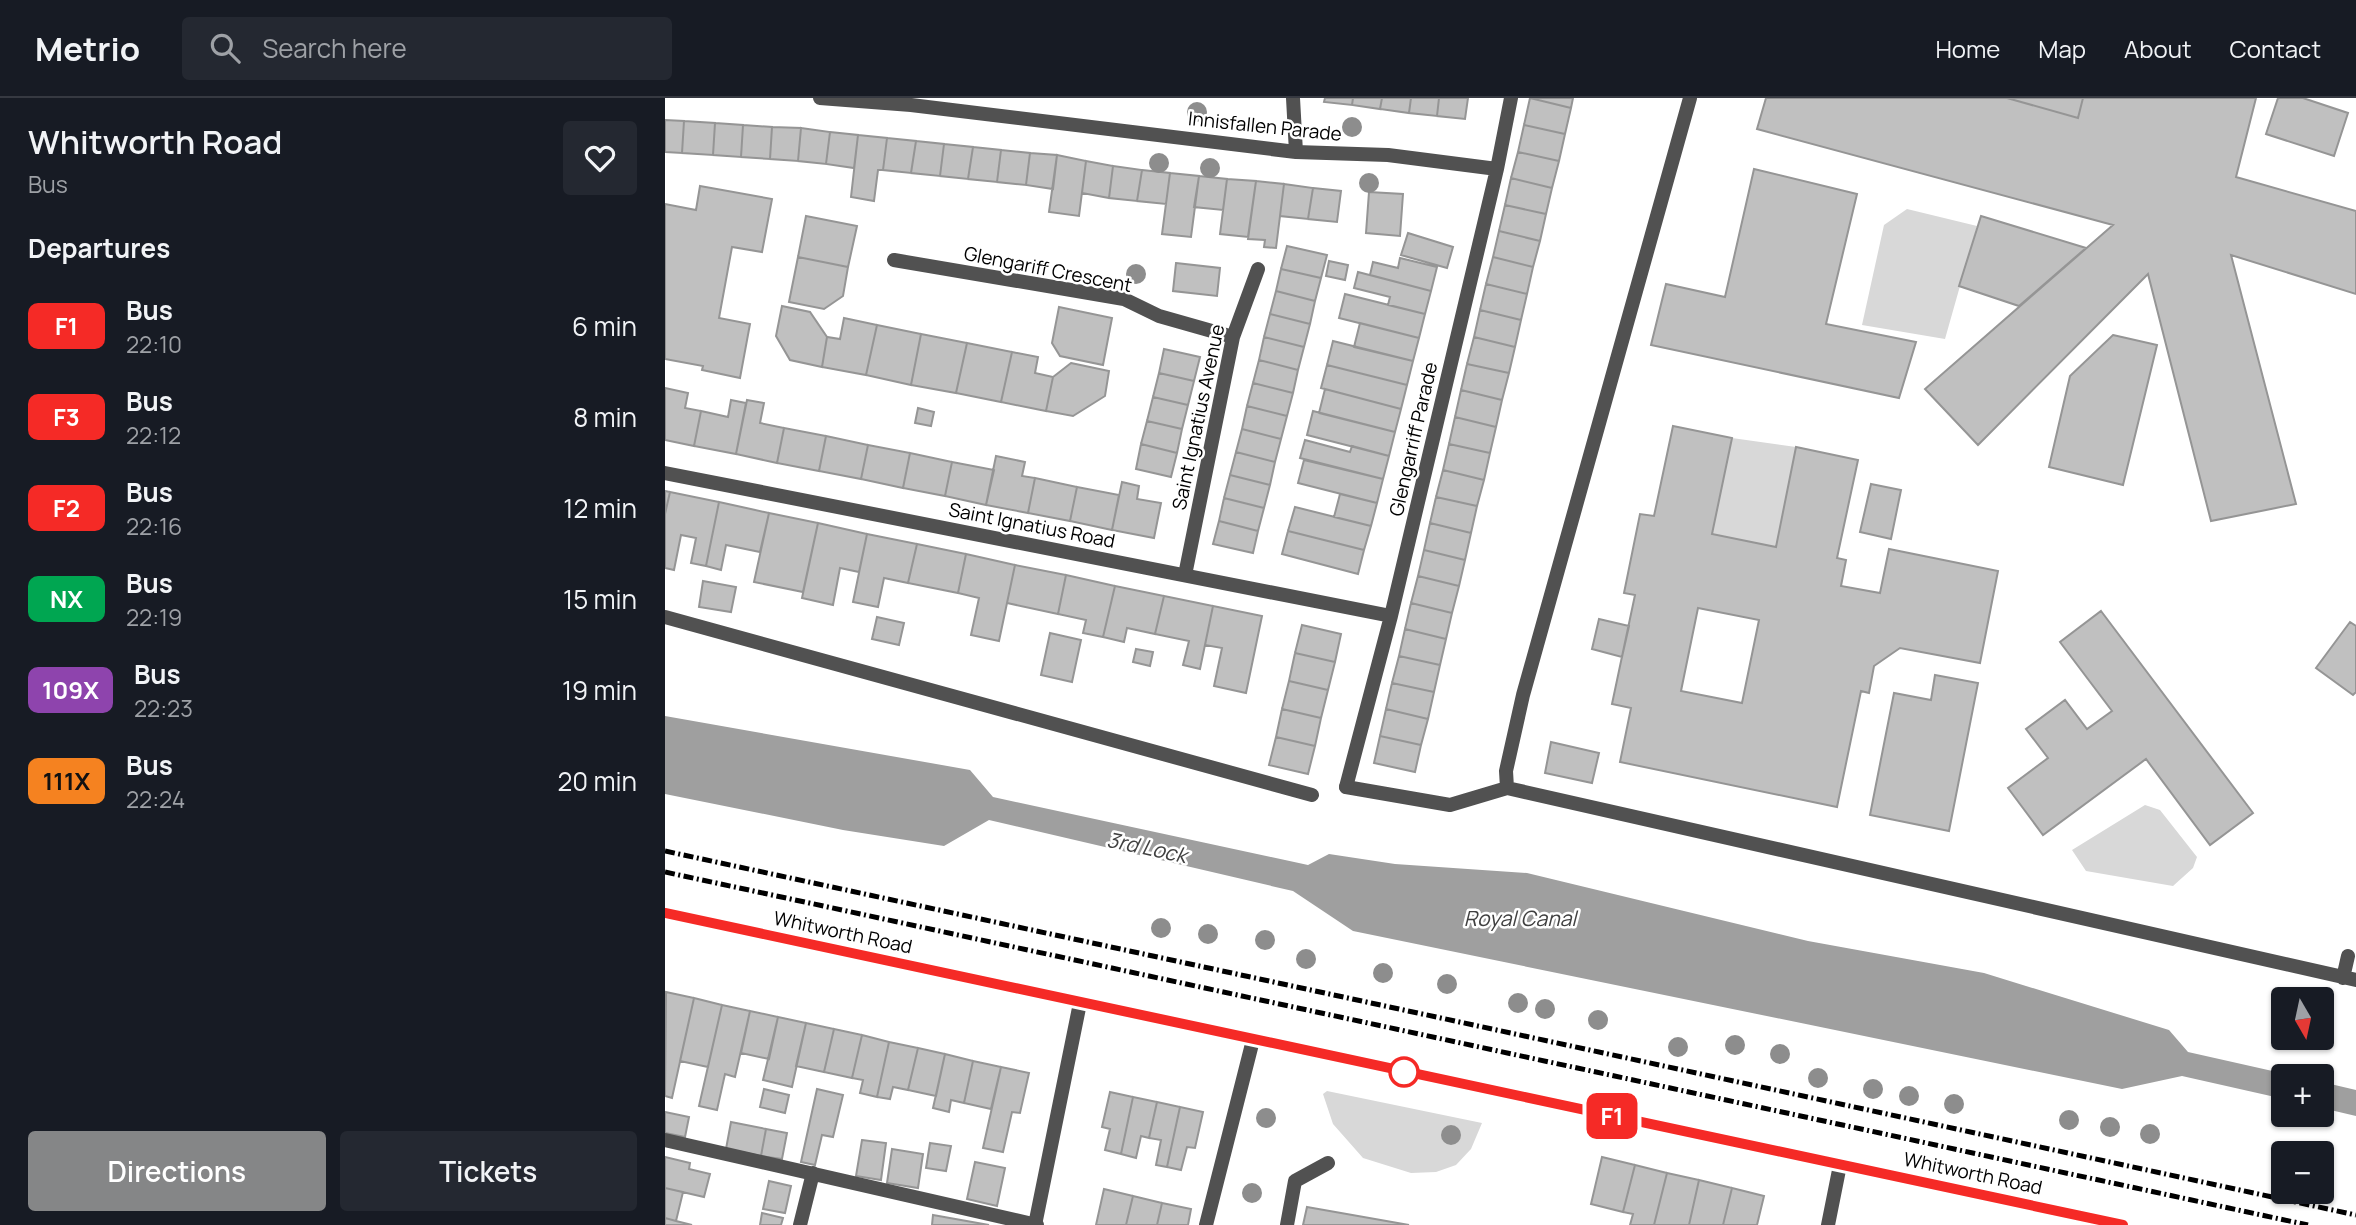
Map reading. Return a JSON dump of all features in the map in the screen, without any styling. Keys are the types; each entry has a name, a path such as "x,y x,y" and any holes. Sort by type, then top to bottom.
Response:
{"street":[{"name":"Innisfallen Parade","path":"820,98 911,101 1296,152 1388,155 1497,169"},
{"path":"1293,98 1296,152"},
{"name":"Glengarriff Parade","path":"1507,788 1450,805 1346,787 1391,616 1497,169 1511,98"},
{"path":"1690,98 1526,683 1506,771 1507,788 2349,979 2348,956"},
{"name":"Glengariff Crescent","path":"894,260 1124,299 1159,316 1233,337"},
{"name":"Saint Ignatius Avenue","path":"1185,575 1233,337 1258,269"},
{"name":"Saint Ignatius Road","path":"665,473 1391,616"},
{"path":"665,617 1313,795"},
{"name":"Whitworth Road","path":"665,913 2123,1225"},
{"path":"665,1140 1036,1225 1080,1003"},
{"path":"1206,1225 1253,1040"},
{"path":"1287,1225 1295,1181 1328,1163"},
{"path":"1828,1225 1840,1165"},
{"path":"800,1225 814,1172"}],"shaded area":[{"path":"1907,209 1977,226 1945,339 1862,325 1884,225"},
{"path":"1732,438 1796,447 1776,547 1712,534"},
{"path":"2145,805 2160,810 2197,857 2193,868 2173,886 2086,871 2072,850"},
{"path":"1327,1091 1482,1123 1471,1149 1456,1165 1436,1172 1411,1173 1363,1158 1333,1124 1323,1094"}],"water":[{"name":"Royal Canal","path":"665,716 970,770 993,797 1308,865 1329,854 1395,864 1527,873 1808,941 1984,973 2169,1030 2188,1052 2271,1071 2271,1096 2182,1076 2122,1089 1353,931 1293,891 989,820 944,846 843,830 665,794"},
{"path":"2334,1085 2356,1090 2356,1116 2334,1111"}],"building":[{"path":"1325,98 1353,98 1352,105 1324,102"},
{"path":"1353,98 1382,98 1380,109 1352,105"},
{"path":"1382,98 1411,98 1409,113 1380,109"},
{"path":"1411,98 1439,98 1437,116 1409,113"},
{"path":"1439,98 1468,98 1465,119 1437,116"},
{"path":"1530,98 1571,108 1565,134 1524,125"},
{"path":"1530,98 1573,98 1571,108"},
{"path":"1766,98 2007,98 2078,118 2083,98 2256,98 2236,177 2356,211 2356,294 2231,255 2296,504 2211,521 2148,274 1978,445 1925,389 2113,225 1757,129"},
{"path":"2007,98 2083,98 2078,118"},
{"path":"2278,98 2303,98 2348,113 2334,156 2266,134"},
{"path":"665,120 684,121 682,153 665,152"},
{"path":"684,121 715,123 713,155 682,153"},
{"path":"715,123 743,125 741,157 713,155"},
{"path":"743,125 772,127 770,159 741,157"},
{"path":"1524,125 1565,134 1559,161 1518,152"},
{"path":"772,127 801,128 798,161 770,159"},
{"path":"801,128 830,132 826,164 798,161"},
{"path":"830,132 858,135 854,168 826,164"},
{"path":"858,135 887,138 883,170 878,170 874,201 851,197"},
{"path":"887,138 916,141 911,173 883,170"},
{"path":"916,141 944,144 940,176 911,173"},
{"path":"944,144 973,147 968,179 940,176"},
{"path":"973,147 1001,150 997,182 968,179"},
{"path":"1001,150 1030,153 1026,185 997,182"},
{"path":"1518,152 1559,161 1552,188 1511,178"},
{"path":"1030,153 1057,155 1053,189 1026,185"},
{"path":"1057,155 1086,161 1079,216 1049,212"},
{"path":"1086,161 1113,166 1109,198 1082,193"},
{"path":"1113,166 1142,170 1137,201 1109,198"},
{"path":"1754,169 1857,194 1826,324 1916,342 1899,398 1651,345 1666,284 1725,297"},
{"path":"1142,170 1170,173 1166,204 1137,201"},
{"path":"1170,173 1199,176 1191,237 1162,234"},
{"path":"1199,176 1227,179 1223,210 1194,207"},
{"path":"1511,178 1552,188 1546,214 1505,205"},
{"path":"1227,179 1256,181 1248,237 1220,234"},
{"path":"1256,181 1284,184 1276,248 1264,247 1265,240 1248,239"},
{"path":"1284,184 1313,188 1308,219 1280,216"},
{"path":"700,186 772,199 762,252 732,247 719,318 750,324 740,378 702,370 703,366 665,359 665,204 696,210"},
{"path":"1313,188 1341,191 1337,222 1308,219"},
{"path":"1369,192 1403,194 1400,236 1366,233"},
{"path":"1505,205 1546,214 1540,241 1499,231"},
{"path":"806,216 857,226 848,267 798,257"},
{"path":"1981,216 2086,248 2019,306 1959,286"},
{"path":"1499,231 1540,241 1533,267 1493,257"},
{"path":"1408,233 1453,247 1447,268 1401,255"},
{"path":"1287,246 1327,255 1321,278 1281,269"},
{"path":"798,257 848,267 843,296 824,309 789,302"},
{"path":"1493,257 1533,267 1527,294 1486,284"},
{"path":"1400,258 1437,267 1431,291 1370,275 1373,262 1398,268"},
{"path":"1329,261 1348,265 1345,280 1326,276"},
{"path":"1176,263 1220,268 1217,296 1173,291"},
{"path":"1281,269 1321,278 1315,301 1276,291"},
{"path":"1358,272 1431,291 1425,314 1388,305 1390,297 1354,288"},
{"path":"1486,284 1527,294 1521,320 1480,310"},
{"path":"1276,291 1315,301 1310,324 1270,314"},
{"path":"1345,294 1425,314 1419,338 1339,318"},
{"path":"782,306 810,312 827,337 822,367 790,360 776,336"},
{"path":"1059,307 1112,318 1103,365 1060,356 1052,343"},
{"path":"1480,310 1521,320 1515,347 1474,337"},
{"path":"1270,314 1310,324 1304,347 1264,337"},
{"path":"844,318 877,325 866,375 822,367 827,337 840,339"},
{"path":"1360,323 1419,338 1413,361 1354,347"},
{"path":"877,325 921,334 911,385 866,375"},
{"path":"921,334 967,343 956,393 911,385"},
{"path":"2113,335 2157,345 2123,485 2049,467 2070,376"},
{"path":"1264,337 1304,347 1298,370 1259,360"},
{"path":"1474,337 1515,347 1509,373 1467,364"},
{"path":"1333,341 1413,361 1407,385 1327,365"},
{"path":"967,343 1012,352 1001,402 956,393"},
{"path":"1164,349 1200,357 1194,381 1159,373"},
{"path":"1012,352 1038,357 1035,373 1053,377 1046,411 1001,402"},
{"path":"1259,360 1298,370 1293,393 1253,383"},
{"path":"1071,363 1109,371 1105,396 1073,416 1046,411 1053,377"},
{"path":"1467,364 1509,373 1502,400 1461,390"},
{"path":"1327,365 1407,385 1401,409 1321,388"},
{"path":"1159,373 1194,381 1188,405 1153,397"},
{"path":"1253,383 1293,393 1287,416 1247,406"},
{"path":"665,388 688,393 685,408 701,411 694,446 665,440"},
{"path":"1325,389 1401,409 1395,432 1319,413"},
{"path":"1461,390 1502,400 1496,427 1455,417"},
{"path":"1153,397 1188,405 1182,429 1147,421"},
{"path":"731,400 746,403 736,454 694,446 701,411 728,417"},
{"path":"747,400 764,403 760,423 784,428 777,463 736,454"},
{"path":"1247,406 1287,416 1281,439 1242,429"},
{"path":"918,408 934,412 931,426 915,423"},
{"path":"1313,411 1395,432 1389,456 1307,435"},
{"path":"1455,417 1496,427 1490,453 1449,444"},
{"path":"1147,421 1182,429 1177,453 1141,444"},
{"path":"1673,426 1732,438 1712,534 1776,547 1796,447 1858,460 1837,558 1846,560 1841,586 1880,593 1889,549 1998,571 1980,663 1900,648 1874,666 1869,693 1861,691 1837,807 1620,762 1631,708 1612,704 1635,595 1624,593 1640,514 1654,516","holes":["1698,608 1759,620 1742,703 1681,691"]},
{"path":"784,428 826,436 819,471 777,463"},
{"path":"1242,429 1281,439 1275,462 1236,452"},
{"path":"826,436 868,445 861,479 819,471"},
{"path":"1305,440 1350,452 1352,446 1389,456 1383,479 1300,458"},
{"path":"1141,444 1177,453 1171,477 1136,469"},
{"path":"1449,444 1490,453 1484,480 1443,470"},
{"path":"868,445 910,453 903,488 861,479"},
{"path":"1236,452 1275,462 1270,485 1230,475"},
{"path":"910,453 952,462 945,496 903,488"},
{"path":"996,456 1025,462 1022,476 1035,478 1028,513 986,505"},
{"path":"1304,460 1383,479 1377,503 1298,483"},
{"path":"952,462 994,470 986,505 945,496"},
{"path":"1443,470 1484,480 1477,506 1436,497"},
{"path":"1230,475 1270,485 1264,508 1224,498"},
{"path":"1035,478 1077,487 1070,521 1028,513"},
{"path":"1122,482 1139,486 1137,499 1161,503 1154,538 1112,530"},
{"path":"1871,484 1901,490 1891,539 1860,532"},
{"path":"1077,487 1119,495 1112,530 1070,521"},
{"path":"665,491 670,492 665,514"},
{"path":"670,492 719,502 706,566 691,563 696,538 681,535 674,570 665,568 665,514"},
{"path":"1340,494 1377,503 1371,526 1334,517"},
{"path":"1436,497 1477,506 1471,533 1430,523"},
{"path":"1224,498 1264,508 1258,531 1219,521"},
{"path":"719,502 769,513 760,552 726,545 721,570 706,566"},
{"path":"1295,507 1371,526 1364,550 1288,531"},
{"path":"769,513 818,523 803,592 754,582"},
{"path":"1219,521 1258,531 1253,553 1213,544"},
{"path":"818,523 867,534 859,572 840,568 833,605 802,598"},
{"path":"1430,523 1471,533 1465,560 1424,550"},
{"path":"1288,531 1364,550 1358,574 1282,554"},
{"path":"867,534 917,544 908,583 884,578 878,607 853,602"},
{"path":"917,544 966,554 958,593 908,583"},
{"path":"1424,550 1465,560 1459,586 1418,576"},
{"path":"966,554 1015,565 999,641 971,635 979,598 958,593"},
{"path":"1015,565 1066,575 1058,614 1007,603"},
{"path":"1066,575 1115,586 1103,637 1083,633 1086,620 1058,614"},
{"path":"1418,576 1459,586 1452,613 1411,603"},
{"path":"703,581 736,587 731,612 699,607"},
{"path":"1115,586 1164,596 1155,634 1127,628 1124,642 1103,637"},
{"path":"1164,596 1213,606 1200,669 1183,665 1189,641 1155,634"},
{"path":"1411,603 1452,613 1446,639 1405,629"},
{"path":"1213,606 1262,616 1246,693 1214,686 1222,648 1205,645"},
{"path":"2101,611 2253,813 2210,845 2146,759 2043,835 2008,788 2048,758 2026,729 2065,700 2087,729 2112,711 2060,642"},
{"path":"877,617 904,623 899,645 872,639"},
{"path":"1599,619 1629,626 1622,657 1592,649"},
{"path":"2350,622 2356,626 2356,692 2353,695 2316,668"},
{"path":"1302,625 1341,634 1335,662 1295,653"},
{"path":"1405,629 1446,639 1440,665 1399,656"},
{"path":"1050,633 1081,640 1072,682 1041,675"},
{"path":"1136,649 1153,652 1150,666 1133,662"},
{"path":"1295,653 1335,662 1328,690 1289,681"},
{"path":"1399,656 1440,665 1434,692 1392,683"},
{"path":"1935,675 1978,683 1949,831 1870,815 1894,693 1931,700"},
{"path":"1289,681 1328,690 1321,718 1282,709"},
{"path":"1392,683 1434,692 1428,719 1386,709"},
{"path":"1282,709 1321,718 1315,746 1276,737"},
{"path":"1386,709 1428,719 1421,745 1380,736"},
{"path":"1380,736 1421,745 1415,772 1374,763"},
{"path":"1276,737 1315,746 1308,774 1269,765"},
{"path":"1551,742 1599,753 1592,783 1545,773"},
{"path":"666,992 694,998 672,1098 665,1096"},
{"path":"694,998 722,1005 708,1067 680,1061"},
{"path":"722,1005 750,1011 735,1077 725,1074 717,1110 699,1106"},
{"path":"750,1011 778,1017 769,1059 741,1053"},
{"path":"778,1017 806,1023 792,1087 763,1080"},
{"path":"806,1023 834,1029 824,1072 796,1066"},
{"path":"834,1029 862,1035 852,1078 824,1072"},
{"path":"862,1035 889,1042 877,1097 860,1093 863,1080 852,1078"},
{"path":"889,1042 918,1048 908,1090 893,1087 890,1099 877,1097"},
{"path":"918,1048 945,1054 936,1096 908,1090"},
{"path":"945,1054 973,1061 964,1103 951,1100 949,1112 933,1108"},
{"path":"973,1061 1001,1067 991,1109 964,1103"},
{"path":"1001,1067 1029,1073 1020,1113 1012,1112 1003,1152 983,1148"},
{"path":"764,1089 789,1095 785,1113 760,1107"},
{"path":"817,1089 843,1095 833,1137 822,1135 815,1165 801,1162"},
{"path":"1110,1092 1133,1097 1121,1154 1105,1150 1110,1129 1102,1127"},
{"path":"1133,1097 1157,1102 1149,1138 1141,1136 1136,1158 1121,1154"},
{"path":"1157,1102 1180,1107 1167,1167 1156,1165 1161,1140 1149,1138"},
{"path":"1180,1107 1203,1112 1195,1148 1187,1147 1181,1170 1167,1167"},
{"path":"665,1112 689,1117 685,1137 665,1133"},
{"path":"731,1122 766,1129 761,1156 726,1149"},
{"path":"766,1129 787,1133 782,1159 761,1156"},
{"path":"862,1140 886,1143 881,1180 856,1176"},
{"path":"930,1143 951,1146 946,1171 926,1168"},
{"path":"892,1149 923,1154 918,1188 887,1183"},
{"path":"665,1157 690,1163 689,1169 710,1174 704,1197 665,1188"},
{"path":"1602,1157 1635,1165 1623,1212 1591,1204"},
{"path":"975,1162 1005,1168 997,1206 967,1199"},
{"path":"1635,1165 1667,1173 1654,1225 1630,1225 1633,1214 1623,1212"},
{"path":"1667,1173 1699,1180 1689,1225 1654,1225"},
{"path":"1699,1180 1732,1188 1723,1225 1689,1225"},
{"path":"769,1181 791,1186 785,1213 763,1209"},
{"path":"665,1188 683,1192 676,1221 665,1218"},
{"path":"1732,1188 1764,1196 1757,1225 1723,1225"},
{"path":"1104,1189 1133,1196 1126,1225 1096,1225"},
{"path":"1133,1196 1162,1203 1157,1225 1126,1225"},
{"path":"1162,1203 1191,1209 1188,1225 1157,1225"},
{"path":"1307,1207 1409,1225 1303,1225"},
{"path":"762,1213 783,1218 781,1225 760,1225"},
{"path":"933,1215 989,1225 932,1225"},
{"path":"665,1218 676,1221 692,1225 665,1225"}],"railway":[{"path":"665,851 2356,1215"},
{"path":"665,872 2308,1225"}],"bus line":[{"name":"F1","path":"665,913 2123,1225"}],"water label":[{"name":"3rd Lock","path":"1147,847"}]}
